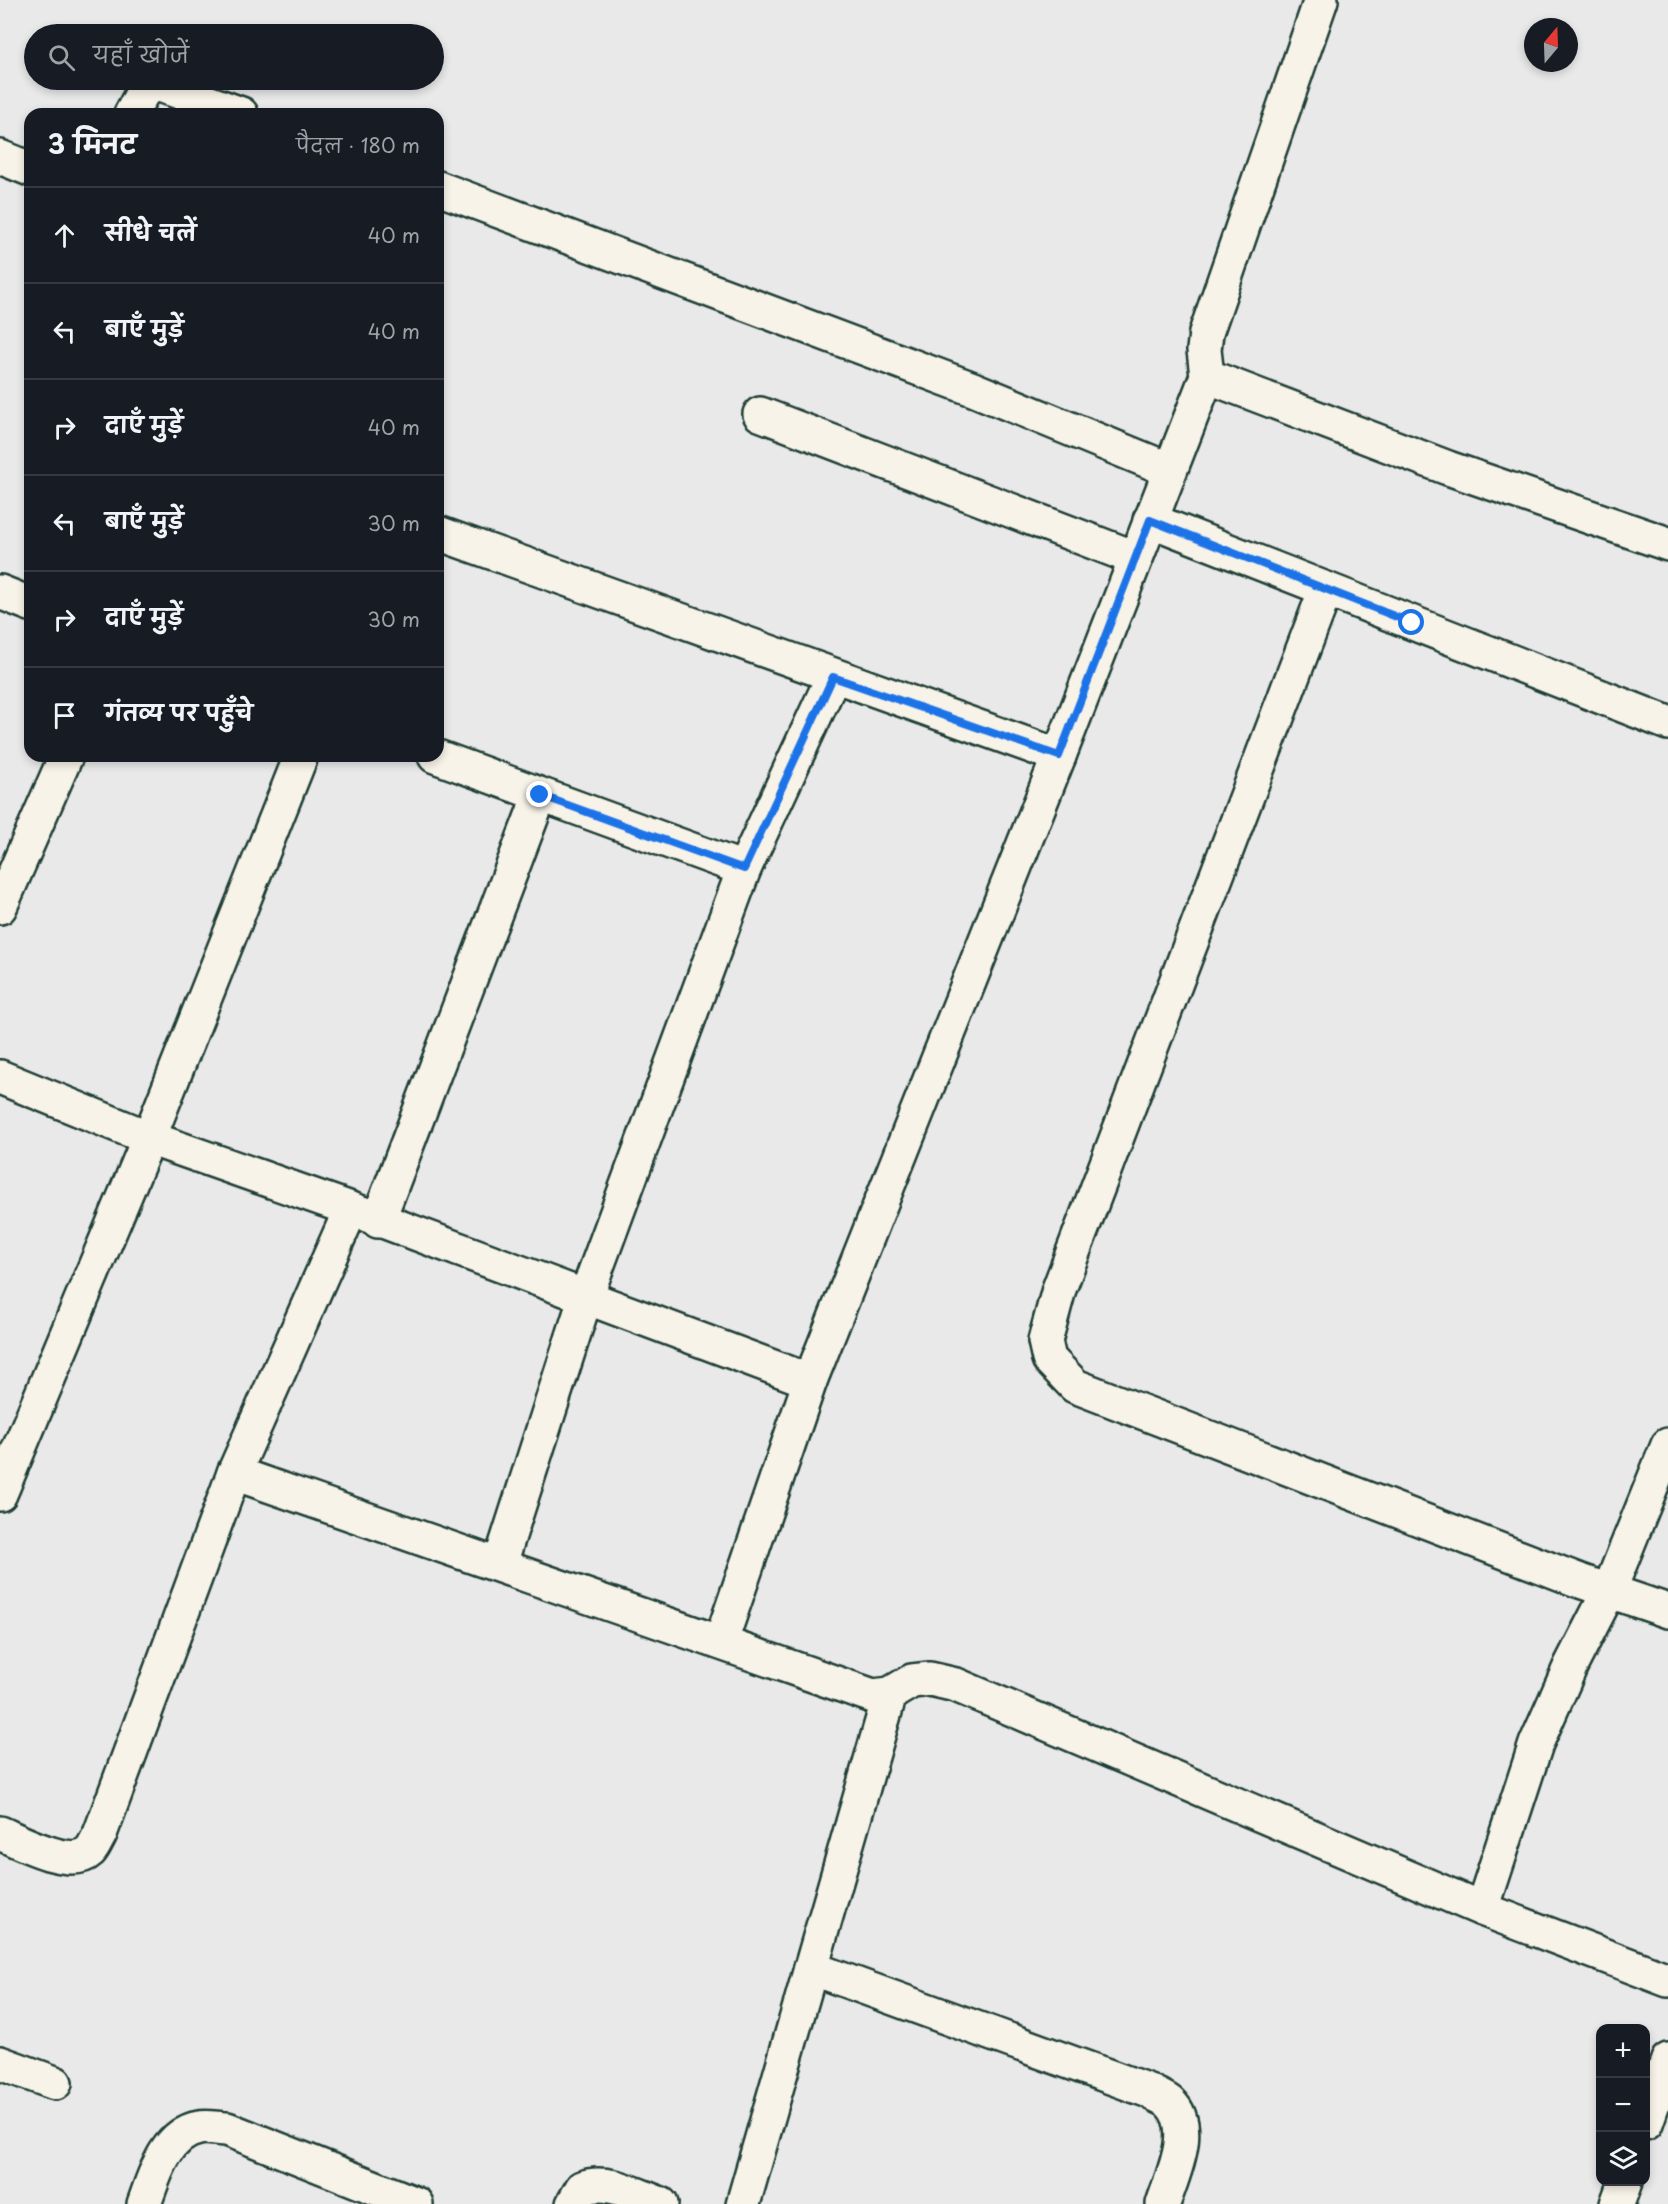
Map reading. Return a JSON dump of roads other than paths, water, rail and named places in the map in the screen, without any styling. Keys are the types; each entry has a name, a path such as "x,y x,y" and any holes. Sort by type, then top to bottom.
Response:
{"street":[{"path":"721,1641 810,1381 1059,756 1207,376 1204,350 1206,333 1321,0"},
{"path":"134,108 144,90"},
{"path":"174,90 224,108"},
{"path":"0,157 24,167"},
{"path":"444,190 972,388 1170,470"},
{"path":"1207,376 1448,468 1668,544"},
{"path":"760,414 1135,558"},
{"path":"1150,520 1668,723"},
{"path":"444,535 833,677 1059,756"},
{"path":"1326,589 1059,1289 1045,1341 1049,1359 1075,1386 1609,1591 1668,1611"},
{"path":"0,592 24,602"},
{"path":"500,1564 585,1299 744,869 833,677"},
{"path":"444,759 744,869"},
{"path":"0,907 63,762"},
{"path":"0,1494 149,1138 299,762"},
{"path":"0,1833 56,1856 77,1857 90,1851 100,1834 234,1473 364,1215 540,795"},
{"path":"0,1077 149,1138 364,1215 810,1381"},
{"path":"1482,1909 1536,1744 1571,1665 1609,1591 1668,1445"},
{"path":"234,1473 721,1641 873,1696 890,1694 912,1681 930,1679 956,1686 1482,1909 1668,1980"},
{"path":"743,2204 890,1694"},
{"path":"811,1968 1149,2091 1171,2103 1181,2124 1181,2148 1163,2204"},
{"path":"1650,2112 1668,2060"},
{"path":"0,2063 55,2083"},
{"path":"144,2204 160,2160 179,2137 198,2128 227,2129 416,2204"},
{"path":"573,2204 582,2188 592,2184 606,2185 661,2204"},
{"path":"1617,2204 1623,2186"}]}
